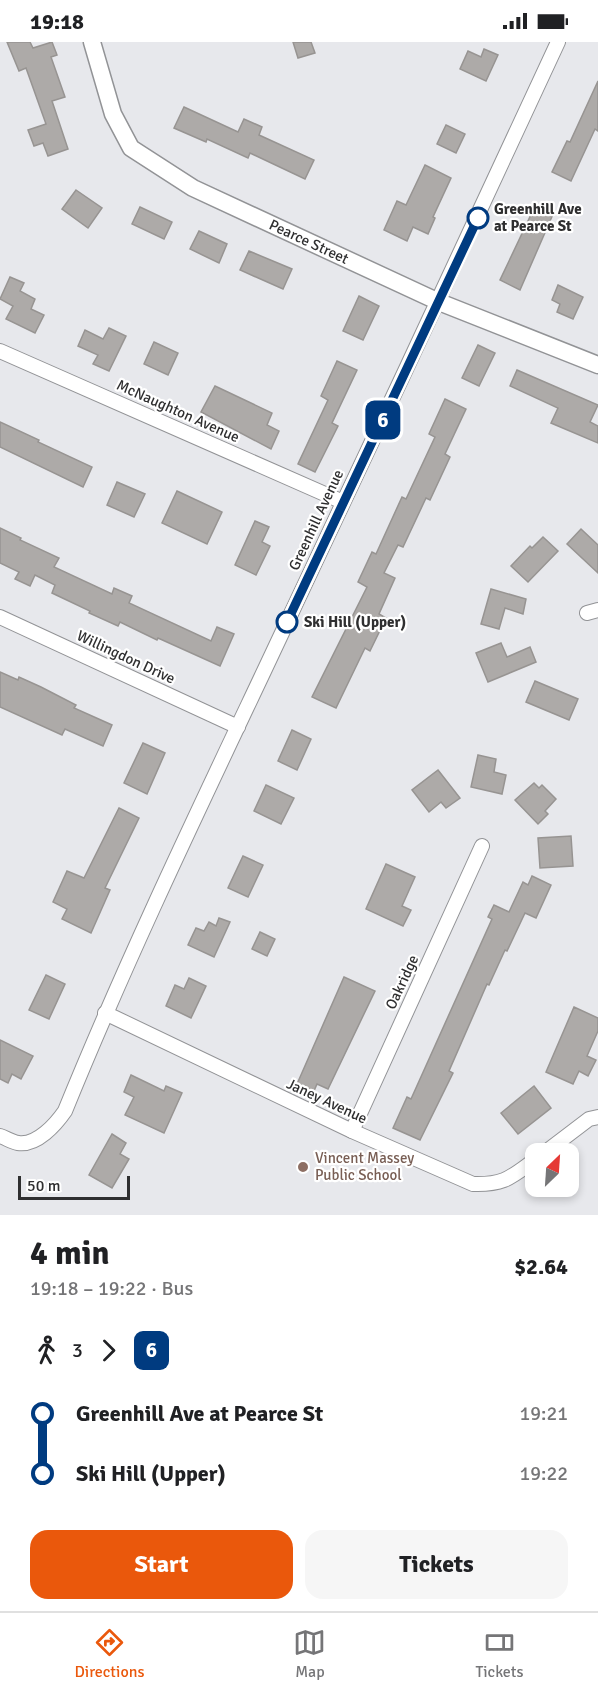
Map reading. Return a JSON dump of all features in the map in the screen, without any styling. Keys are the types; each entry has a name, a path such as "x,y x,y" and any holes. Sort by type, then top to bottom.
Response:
{"street":[{"name":"Pearce Street","path":"92,42 113,114 130,148 193,188 439,302 598,365"},
{"name":"Greenhill Avenue","path":"0,1136 20,1144 36,1140 58,1121 65,1111 105,1013 439,302 558,42"},
{"name":"McNaughton Avenue","path":"0,351 344,502"},
{"name":"Willingdon Drive","path":"0,617 238,726"},
{"name":"Oakridge","path":"351,1131 482,846"},
{"name":"Janey Avenue","path":"105,1013 351,1131 473,1184 491,1185 507,1180 525,1167"},
{"path":"557,1143 589,1119 598,1117"}],"building":[{"path":"7,42 30,42 33,48 52,42 57,55 51,57 65,97 52,101 68,149 48,156 43,143 34,146 28,130 46,124 26,68 19,71"},
{"path":"293,42 311,42 315,53 298,58"},
{"path":"484,49 498,55 486,81 460,69 468,51 481,57"},
{"path":"598,81 598,131 595,129 571,181 552,172 567,141 570,142"},
{"path":"184,107 238,132 244,119 262,127 259,135 314,160 305,179 250,153 248,158 207,139 206,142 174,128"},
{"path":"446,125 465,134 456,153 437,144"},
{"path":"425,165 451,178 433,217 435,218 428,234 413,227 407,241 384,230 397,201 406,205"},
{"path":"76,190 102,208 88,228 62,209"},
{"path":"536,204 554,212 520,290 500,280"},
{"path":"140,207 172,222 164,239 132,224"},
{"path":"199,231 227,244 219,263 190,249"},
{"path":"249,251 292,269 283,289 240,270"},
{"path":"10,277 24,283 20,291 35,299 31,309 44,315 35,333 6,319 13,306 0,299"},
{"path":"558,285 583,297 573,319 557,312 560,304 552,300"},
{"path":"359,296 379,306 363,340 343,331"},
{"path":"109,328 126,336 109,371 93,364 98,355 78,346 85,330 103,339"},
{"path":"154,342 178,353 168,375 144,364"},
{"path":"478,345 495,353 479,386 462,378"},
{"path":"337,361 357,370 332,423 338,426 315,472 298,464 328,400 321,396"},
{"path":"517,370 598,405 590,422 598,426 598,443 551,423 558,408 510,386"},
{"path":"215,386 272,413 267,425 279,431 271,449 201,412"},
{"path":"445,399 466,409 445,454 450,457 430,500 426,498 403,547 398,545 384,573 395,578 379,614 386,618 370,651 365,648 336,708 312,697 367,587 358,582 372,552 376,554 402,497 406,499 435,437 429,434"},
{"path":"0,422 92,467 83,487 0,447"},
{"path":"117,482 145,494 134,517 107,505"},
{"path":"177,491 222,512 207,544 162,523"},
{"path":"255,521 269,527 262,542 270,546 256,575 235,565"},
{"path":"0,528 59,558 54,567 112,594 114,588 132,596 129,603 211,641 217,627 234,634 220,666 120,622 118,626 89,613 90,611 52,593 55,585 35,575 30,586 15,579 19,572 0,563"},
{"path":"581,529 598,545 598,573 567,544"},
{"path":"543,537 558,551 528,582 511,566 530,546 532,548"},
{"path":"491,589 526,599 523,614 505,608 499,629 481,624"},
{"path":"501,643 507,657 530,647 536,662 488,682 476,653"},
{"path":"0,672 18,680 19,677 41,687 76,705 74,708 112,725 103,746 65,729 62,735 0,707"},
{"path":"535,681 578,699 569,720 526,702"},
{"path":"292,730 311,739 297,770 278,761"},
{"path":"143,743 165,753 147,794 124,783"},
{"path":"478,755 496,759 494,772 506,775 502,794 471,787"},
{"path":"438,770 460,798 446,808 441,802 429,812 412,790"},
{"path":"534,783 539,788 542,785 556,799 545,811 548,814 538,824 515,800"},
{"path":"266,785 294,798 281,824 254,811"},
{"path":"119,808 139,818 105,888 110,890 91,933 62,919 67,909 53,902 67,871 84,878"},
{"path":"571,836 573,866 540,868 538,838"},
{"path":"243,856 263,865 248,897 228,888"},
{"path":"386,864 415,877 402,906 411,910 403,926 366,909"},
{"path":"532,876 551,885 536,918 525,913 489,985 487,984 449,1071 453,1073 420,1140 393,1128 407,1097 411,1099 492,919 488,917 494,905 509,912 523,882 528,885"},
{"path":"219,918 230,922 214,957 188,945 196,928 204,931 209,922 216,926"},
{"path":"260,932 275,939 267,956 252,949"},
{"path":"46,975 65,984 49,1019 29,1010"},
{"path":"344,977 375,991 328,1089 317,1084 314,1091 297,1084"},
{"path":"189,978 206,986 191,1018 166,1006 175,985 184,989"},
{"path":"574,1007 598,1018 598,1031 587,1056 596,1060 588,1076 579,1071 573,1084 546,1072"},
{"path":"0,1040 33,1056 21,1079 12,1074 8,1083 0,1079"},
{"path":"131,1075 164,1091 166,1086 182,1093 164,1133 125,1115 134,1097 124,1092"},
{"path":"534,1086 551,1108 518,1134 501,1113"},
{"path":"112,1134 126,1143 120,1154 129,1159 112,1188 89,1175"}],"bus line":[{"name":"6","path":"287,622 478,218"}],"place":[{"name":"Greenhill Ave at Pearce St","path":"478,218"},
{"name":"Ski Hill (Upper)","path":"287,622"},
{"name":"Vincent Massey Public School","path":"303,1167"}]}
